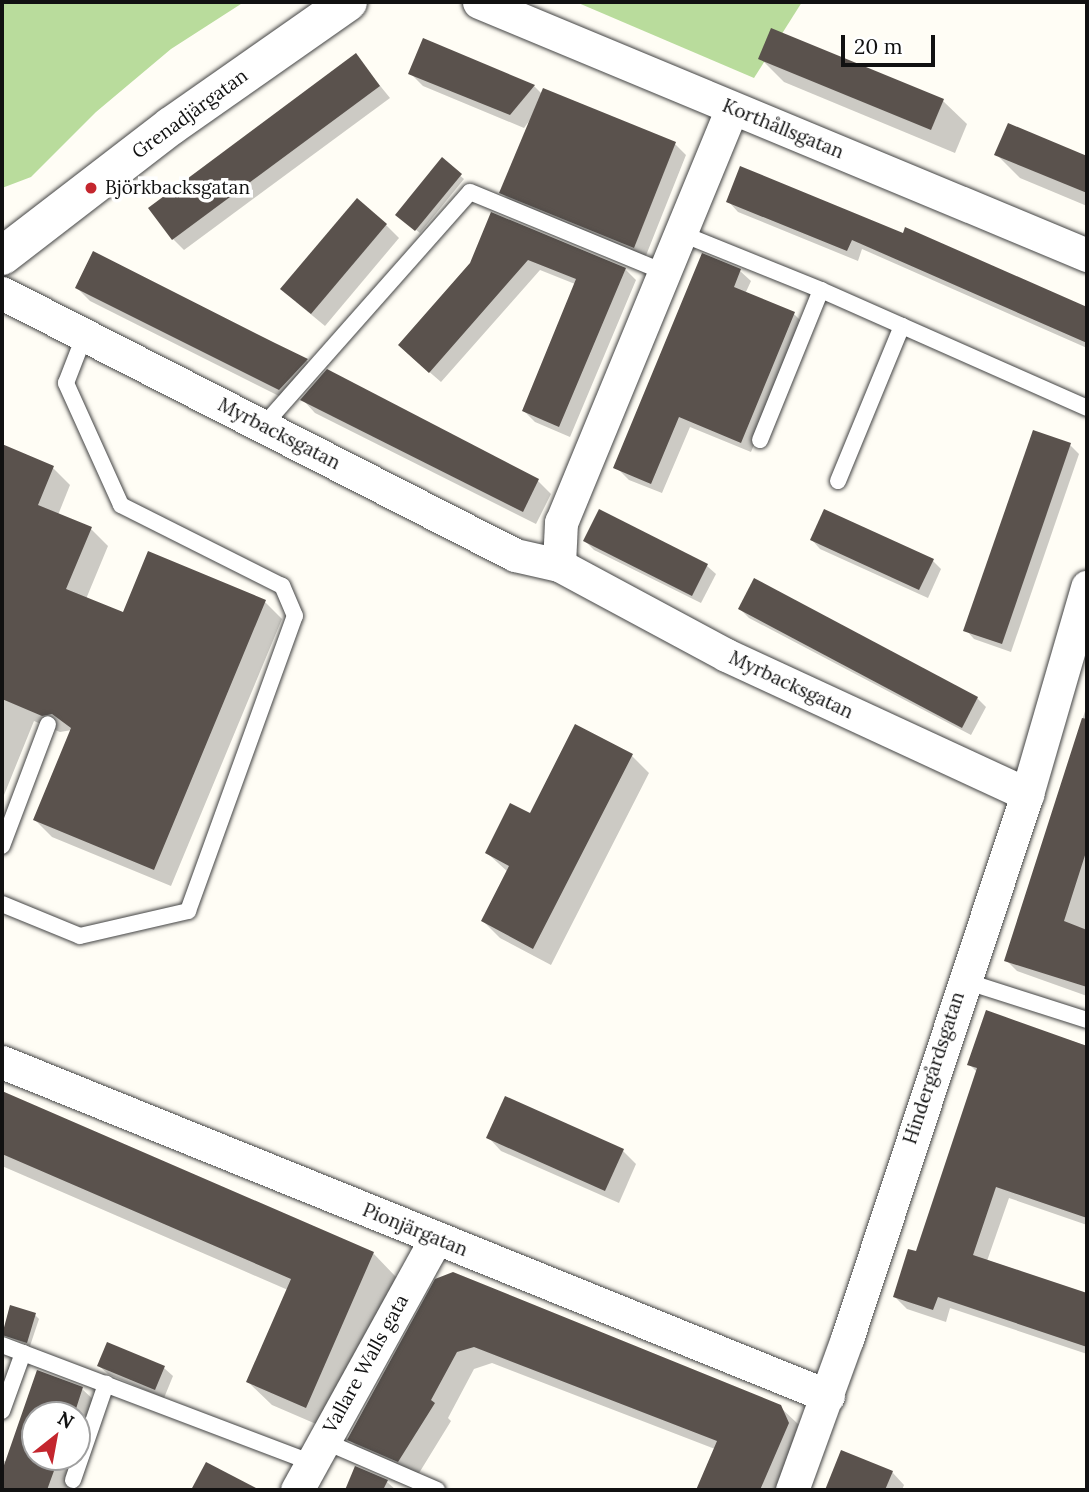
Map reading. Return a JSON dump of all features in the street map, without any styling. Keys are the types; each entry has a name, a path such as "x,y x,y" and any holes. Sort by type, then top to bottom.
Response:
{"street":[{"name":"Grenadjärgatan","path":"2,256 171,126 348,2"},
{"name":"Korthållsgatan","path":"479,2 1087,255"},
{"path":"559,565 561,522 732,108"},
{"name":"Myrbacksgatan","path":"2,293 514,555 559,565 726,655 1027,794"},
{"name":"Hindergårdsgatan","path":"792,1490 828,1396 962,980 1079,646 1087,587"},
{"name":"Pionjärgatan","path":"2,1062 828,1396"},
{"name":"Vallare Walls gata","path":"311,1465 436,1238"}],"lane":[{"path":"263,426 470,192 664,272"},
{"path":"680,233 821,290 1087,408"},
{"path":"760,440 821,290"},
{"path":"838,481 902,326"},
{"path":"2,904 80,936 188,911 295,616 282,586 121,505 66,383 85,334"},
{"path":"2,846 48,724"},
{"path":"962,980 1087,1020"},
{"path":"2,1345 311,1465 437,1490"},
{"path":"2,1411 23,1353"},
{"path":"73,1480 106,1384"}],"green space":[{"path":"2,2 244,2 171,49 96,112 31,177 2,188"},
{"path":"576,2 802,2 754,78"}],"building":[{"path":"771,28 944,99 931,130 758,59"},
{"path":"423,38 535,85 510,115 408,74"},
{"path":"356,53 380,86 172,240 148,208"},
{"path":"543,88 676,142 634,248 499,193"},
{"path":"1008,123 1087,156 1087,193 994,155"},
{"path":"442,157 462,174 415,231 395,215"},
{"path":"740,166 903,233 905,227 1087,307 1087,343 852,240 847,251 726,202"},
{"path":"357,198 387,224 311,314 280,289"},
{"path":"491,212 626,268 559,427 522,411 576,279 528,260 429,373 398,345 470,263"},
{"path":"93,251 308,359 279,390 75,288"},
{"path":"702,253 741,269 734,287 795,312 741,443 679,417 651,484 613,468"},
{"path":"327,369 539,479 523,512 300,400"},
{"path":"1033,430 1071,443 1002,644 963,631"},
{"path":"2,444 54,466 38,505 92,527 66,589 123,612 148,551 266,600 154,870 33,820 71,728 52,714 42,716 2,699"},
{"path":"599,509 708,564 692,596 583,541"},
{"path":"824,509 934,559 919,590 810,540"},
{"path":"754,578 978,697 962,728 738,609"},
{"path":"1082,718 1087,719 1087,849 1064,921 1087,930 1087,987 1004,961"},
{"path":"575,724 633,754 533,949 481,921 509,866 485,853 510,803 530,813"},
{"path":"986,1010 1087,1046 1087,1218 996,1187 973,1255 1087,1293 1087,1347 938,1297 933,1310 893,1297 908,1249 916,1251 977,1068 967,1065"},
{"path":"2,1091 374,1252 306,1408 246,1382 291,1279 2,1154"},
{"path":"505,1096 624,1149 605,1191 486,1138"},
{"path":"453,1272 781,1405 789,1423 760,1490 696,1490 717,1441 474,1347 457,1352 431,1400 435,1403 398,1462 347,1440 435,1279"},
{"path":"10,1305 36,1313 27,1343 2,1335"},
{"path":"107,1342 165,1366 155,1390 97,1366"},
{"path":"37,1370 83,1387 78,1401 26,1401"},
{"path":"21,1416 21,1471 54,1471 47,1490 2,1490 2,1471"},
{"path":"841,1450 893,1471 885,1490 825,1490"},
{"path":"206,1462 260,1490 191,1490"},
{"path":"355,1466 388,1480 383,1490 345,1490"}],"place":[{"name":"Björkbacksgatan","path":"91,188"}]}
